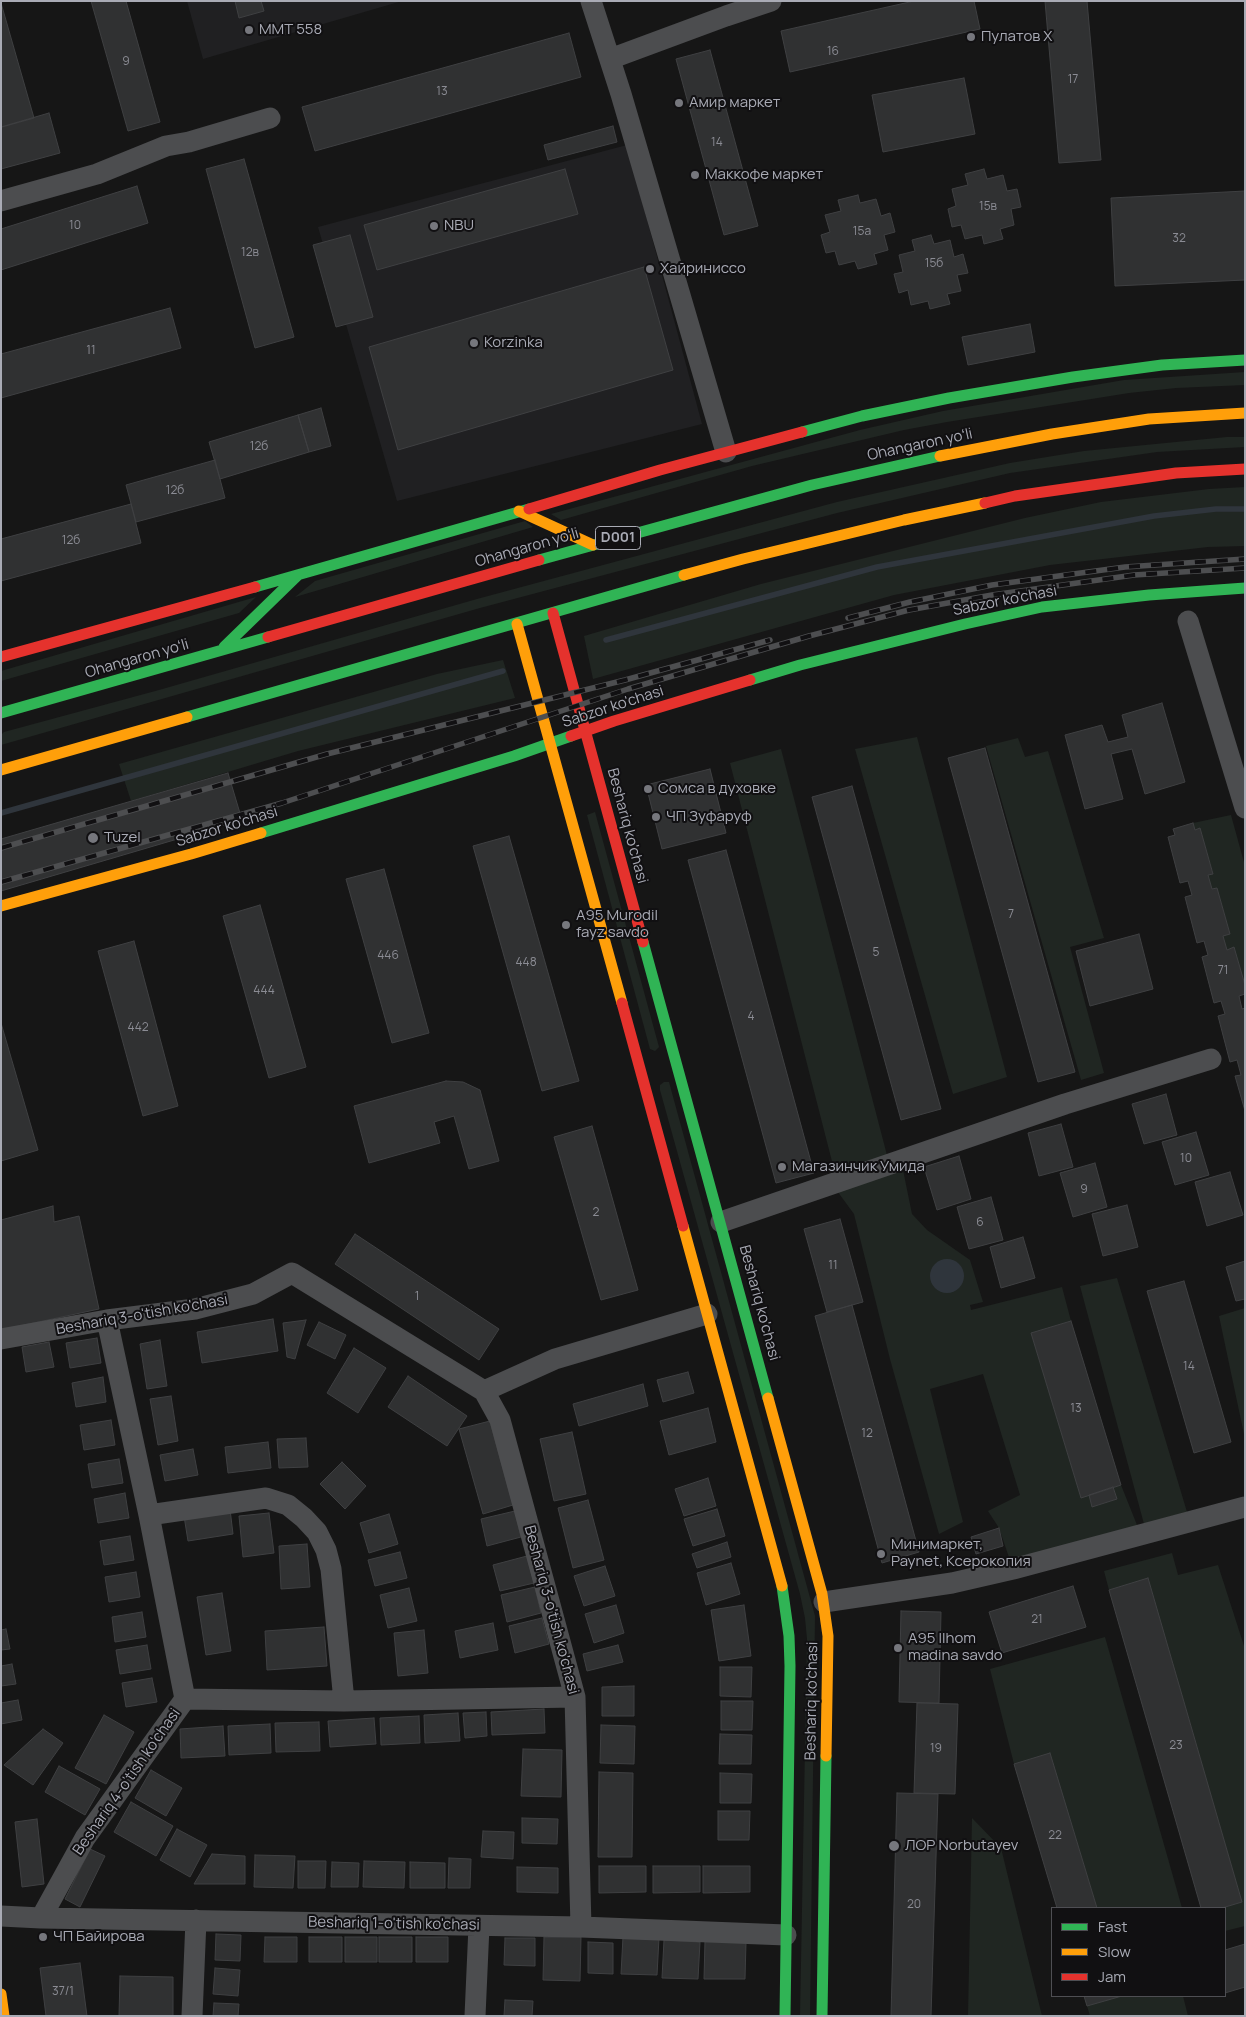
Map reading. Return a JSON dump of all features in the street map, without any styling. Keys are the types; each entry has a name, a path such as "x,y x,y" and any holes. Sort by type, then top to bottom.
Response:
{"main road":[{"path":"1,658 818,426 949,398 1073,377 1135,368 1245,360"},
{"name":"Ohangaron yoʻli","path":"1,714 221,650 812,485 965,450 1052,434 1149,418 1245,413"},
{"path":"1,770 742,560 959,508 1042,492 1176,474 1245,469"},
{"path":"519,511 593,545"},
{"path":"221,650 298,575"},
{"name":"Sabzor ko'chasi","path":"1,906 191,854 550,744 614,721 800,665 1042,607 1140,596 1245,588"},
{"name":"Beshariq ko'chasi","path":"553,613 586,731 673,1064 721,1222 824,1602 828,1636 822,2016"},
{"name":"Beshariq ko'chasi","path":"518,624 550,744 646,1073 707,1314 780,1576 789,1636 790,1666 785,2016"},
{"path":"1,1994 4,2016"}],"street":[{"path":"591,1 610,58 726,452"},
{"path":"610,58 771,1"},
{"path":"1,202 96,174 166,146 189,142 270,118"},
{"path":"1188,621 1245,808"},
{"path":"721,1222 1065,1104 1210,1059"},
{"name":"Beshariq 3-o'tish ko'chasi","path":"1,1339 107,1320 195,1309 254,1294 292,1273 484,1391 500,1420 575,1697 581,1927"},
{"path":"484,1391 555,1359 707,1314"},
{"name":"Beshariq 4-o'tish ko'chasi","path":"41,1918 85,1838 185,1699 149,1515 107,1320"},
{"path":"149,1515 266,1498 288,1506 304,1518 317,1532 326,1550 330,1569 344,1701"},
{"path":"824,1602 952,1582 1013,1569 1245,1507"},
{"name":"Beshariq 4-o'tish ko'chasi","path":"185,1699 344,1701 575,1697"},
{"name":"Beshariq 1-o'tish ko'chasi","path":"1,1916 581,1927 786,1935"},
{"path":"192,2016 196,1920"},
{"path":"475,2016 479,1926"}],"shaded area":[{"name":"MMT 558","path":"187,1 402,1 203,59"},
{"path":"627,145 702,424 397,501 318,227"},
{"path":"1245,372 1245,385 1176,388 1129,393 947,422 904,430 752,466 561,520 551,514 860,430 943,411 1124,380"},
{"path":"1227,437 1245,437 1245,447 1157,452 1010,473 837,513 480,608 1,745 1,735 4,732 159,690 477,599 837,502 1010,463 1084,451"},
{"path":"1245,487 1245,546 1208,547 1050,565 894,595 593,679 584,636 761,584 1025,518 1101,502 1209,489"},
{"path":"525,521 533,527 295,597 315,581"},
{"path":"256,597 239,613 1,681 1,671"},
{"path":"503,660 515,698 298,751 131,801 119,764 437,674"},
{"path":"917,737 1007,1077 953,1094 855,749"},
{"path":"1018,738 1025,757 1048,751 1104,938 1070,947 1104,1073 1081,1080 986,746"},
{"path":"781,749 888,1159 836,1177 730,763"},
{"path":"595,812 659,1047 655,1051 650,1049 587,815"},
{"path":"1231,815 1245,866 1245,985 1234,948 1227,950 1223,936 1230,934 1217,888 1212,889 1208,875 1213,873 1200,829 1195,830 1193,823"},
{"path":"664,1082 669,1082 815,1616 810,2016 800,2016 807,1639 805,1618 800,1594 660,1090 660,1085"},
{"path":"903,1170 912,1214 927,1230 970,1260 983,1302 970,1305 971,1310 1062,1287 1071,1321 1031,1333 1081,1497 1089,1495 1092,1507 1117,1499 1113,1487 1121,1485 1141,1535 1013,1569 999,1528 988,1511 1020,1495 983,1374 930,1389 963,1522 939,1534 890,1359 854,1214 832,1184"},
{"path":"947,1259 959,1264 964,1276 959,1288 947,1293 935,1288 930,1276 935,1264"},
{"path":"1117,1278 1187,1512 1144,1524 1080,1286"},
{"path":"1245,1308 1245,1439 1219,1316"},
{"path":"1172,1553 1178,1575 1218,1565 1245,1649 1245,1926 1226,1931 1225,1907 1242,1902 1148,1579 1109,1590 1104,1571"},
{"path":"1105,1637 1182,1907 1097,1907 1050,1754 1014,1764 990,1669"},
{"path":"972,1818 1001,1848 1042,2016 968,2016"},
{"path":"1118,1997 1183,1997 1188,2016 1090,2016 1087,2006"}],"building":[{"path":"91,1 126,1 160,122 128,131"},
{"path":"235,1 261,1 264,11 239,18"},
{"path":"914,1 974,1 980,29 790,72 781,31"},
{"path":"1045,1 1087,1 1101,160 1059,163"},
{"path":"1,3 34,118 2,127 1,124"},
{"path":"569,33 581,77 315,151 302,107"},
{"path":"710,50 758,226 724,235 676,59"},
{"path":"964,78 975,134 883,152 872,95"},
{"path":"49,113 60,153 1,169 1,127"},
{"path":"613,126 617,142 548,160 544,145"},
{"path":"244,159 294,337 255,348 206,169"},
{"path":"565,169 578,214 377,270 364,225"},
{"path":"984,169 987,179 1003,175 1007,191 1017,189 1021,207 1011,209 1014,225 1000,229 1003,239 984,244 982,235 965,239 961,225 952,227 948,209 956,206 952,189 968,185 965,174"},
{"path":"137,186 148,223 1,270 1,229"},
{"path":"1245,191 1245,280 1115,286 1111,198"},
{"path":"858,195 860,203 876,199 881,216 890,213 895,232 884,235 888,250 874,254 877,264 858,269 855,261 839,265 835,251 826,253 821,235 830,232 825,215 841,211 838,200"},
{"path":"350,235 373,317 336,327 313,245"},
{"path":"931,235 934,244 950,240 954,257 963,254 968,273 957,275 961,291 947,294 950,304 930,309 928,301 911,305 908,290 899,293 894,274 903,272 899,255 915,251 912,240"},
{"path":"644,267 673,370 398,450 369,347"},
{"path":"170,308 181,348 1,398 1,354"},
{"path":"1030,324 1035,352 968,365 962,337"},
{"path":"321,408 331,446 309,452 298,415"},
{"path":"298,415 309,452 220,479 209,442"},
{"path":"215,460 225,498 136,522 126,485"},
{"path":"131,504 141,543 1,581 1,539"},
{"path":"1162,703 1185,782 1145,794 1132,749 1111,754 1123,799 1085,809 1065,735 1102,725 1108,742 1128,737 1122,715"},
{"path":"985,748 1075,1072 1038,1082 948,758"},
{"path":"710,769 726,833 662,849 646,785"},
{"path":"228,773 242,820 1,891 1,839"},
{"path":"852,786 941,1109 901,1120 812,797"},
{"path":"1193,823 1195,830 1200,828 1213,874 1208,875 1212,889 1217,888 1230,934 1223,936 1227,950 1234,947 1245,985 1245,994 1239,996 1242,1009 1245,1008 1245,1111 1235,1076 1241,1075 1237,1060 1230,1062 1218,1016 1225,1014 1221,1001 1214,1003 1202,957 1208,955 1204,941 1197,943 1185,897 1192,895 1188,881 1180,883 1168,837 1175,835 1173,829"},
{"path":"509,836 579,1081 542,1091 473,846"},
{"path":"726,850 814,1173 776,1183 688,860"},
{"path":"384,869 429,1033 392,1043 346,879"},
{"path":"260,905 306,1067 269,1078 223,916"},
{"path":"1139,934 1153,989 1090,1006 1076,951"},
{"path":"134,941 178,1106 143,1116 98,951"},
{"path":"1,1023 38,1150 1,1161"},
{"path":"446,1081 463,1082 480,1090 499,1161 469,1169 454,1116 434,1122 440,1143 369,1163 354,1106"},
{"path":"1166,1094 1177,1135 1144,1144 1132,1104"},
{"path":"1061,1124 1073,1167 1039,1176 1028,1133"},
{"path":"592,1126 638,1290 601,1300 554,1137"},
{"path":"1196,1132 1209,1175 1175,1185 1162,1142"},
{"path":"959,1156 971,1199 937,1210 924,1167"},
{"path":"1095,1163 1107,1207 1073,1217 1060,1173"},
{"path":"1230,1172 1243,1215 1207,1226 1195,1182"},
{"path":"991,1197 1003,1240 969,1249 957,1207"},
{"path":"1127,1205 1138,1247 1103,1256 1092,1214"},
{"path":"53,1206 54,1222 79,1216 99,1309 1,1330 1,1220"},
{"path":"840,1219 863,1302 827,1312 804,1229"},
{"path":"355,1234 499,1329 479,1360 335,1264"},
{"path":"1023,1237 1035,1278 1001,1288 990,1247"},
{"path":"1245,1261 1245,1299 1236,1301 1226,1267"},
{"path":"1184,1281 1231,1442 1194,1453 1147,1291"},
{"path":"852,1305 919,1552 882,1563 815,1316"},
{"path":"273,1319 278,1351 202,1363 197,1332"},
{"path":"306,1320 295,1359 287,1357 283,1323"},
{"path":"1071,1321 1121,1485 1081,1498 1031,1333"},
{"path":"319,1322 346,1335 335,1359 307,1345"},
{"path":"97,1338 101,1363 70,1368 66,1343"},
{"path":"160,1340 167,1386 147,1389 140,1344"},
{"path":"49,1342 54,1367 26,1372 22,1347"},
{"path":"354,1348 386,1368 358,1413 327,1393"},
{"path":"688,1372 694,1393 663,1402 657,1380"},
{"path":"408,1376 467,1416 447,1446 388,1407"},
{"path":"103,1377 106,1402 76,1407 72,1383"},
{"path":"643,1384 648,1406 579,1426 573,1404"},
{"path":"171,1396 178,1441 158,1445 150,1399"},
{"path":"708,1408 716,1442 669,1455 660,1421"},
{"path":"111,1420 115,1445 84,1450 80,1425"},
{"path":"490,1421 513,1505 483,1514 459,1429"},
{"path":"572,1432 586,1494 554,1501 540,1439"},
{"path":"306,1438 308,1467 279,1468 277,1439"},
{"path":"268,1442 271,1468 228,1473 225,1447"},
{"path":"193,1449 198,1475 165,1481 160,1455"},
{"path":"119,1459 123,1483 92,1488 88,1464"},
{"path":"342,1462 366,1486 345,1509 320,1484"},
{"path":"708,1478 716,1506 684,1516 675,1489"},
{"path":"1113,1487 1117,1499 1092,1507 1089,1495"},
{"path":"125,1493 129,1518 98,1523 94,1499"},
{"path":"588,1500 604,1560 573,1568 558,1508"},
{"path":"230,1509 233,1534 188,1541 184,1516"},
{"path":"717,1509 725,1536 693,1546 684,1519"},
{"path":"515,1511 521,1537 487,1546 481,1519"},
{"path":"269,1513 274,1553 243,1557 239,1516"},
{"path":"389,1514 398,1544 369,1553 360,1523"},
{"path":"999,1528 1003,1546 976,1554 971,1537"},
{"path":"130,1536 134,1560 104,1565 100,1541"},
{"path":"727,1542 731,1557 697,1568 692,1554"},
{"path":"307,1544 310,1587 281,1589 279,1546"},
{"path":"400,1552 407,1578 375,1586 368,1560"},
{"path":"527,1556 534,1583 500,1591 493,1565"},
{"path":"731,1563 740,1594 706,1605 697,1573"},
{"path":"605,1566 615,1596 584,1606 574,1576"},
{"path":"136,1572 140,1597 109,1602 105,1577"},
{"path":"1148,1578 1242,1902 1225,1907 1201,1907 1109,1590"},
{"path":"1073,1586 1086,1627 1002,1653 989,1612"},
{"path":"535,1587 541,1613 507,1622 501,1595"},
{"path":"409,1588 417,1621 388,1628 380,1595"},
{"path":"222,1593 231,1651 206,1655 197,1597"},
{"path":"616,1605 624,1633 594,1643 585,1614"},
{"path":"744,1605 751,1656 719,1661 711,1610"},
{"path":"901,1611 941,1612 939,1703 899,1702"},
{"path":"142,1612 146,1637 115,1642 112,1617"},
{"path":"542,1618 549,1644 515,1653 509,1626"},
{"path":"493,1623 498,1650 460,1658 455,1631"},
{"path":"324,1627 327,1666 267,1670 265,1631"},
{"path":"6,1629 10,1649 1,1650 1,1630"},
{"path":"424,1630 428,1673 398,1676 394,1633"},
{"path":"147,1645 151,1669 120,1674 116,1650"},
{"path":"618,1645 623,1662 587,1671 583,1654"},
{"path":"12,1664 16,1684 1,1686 1,1666"},
{"path":"720,1667 752,1667 751,1697 720,1696"},
{"path":"152,1678 157,1702 126,1707 122,1683"},
{"path":"634,1686 634,1716 602,1716 602,1687"},
{"path":"18,1700 22,1720 1,1724 1,1703"},
{"path":"721,1701 753,1701 752,1730 721,1730"},
{"path":"917,1703 958,1704 955,1794 914,1793"},
{"path":"544,1709 545,1733 492,1735 491,1712"},
{"path":"486,1712 487,1736 465,1738 463,1713"},
{"path":"458,1713 460,1741 425,1743 424,1715"},
{"path":"104,1715 134,1732 106,1784 75,1768"},
{"path":"419,1716 420,1743 381,1745 380,1718"},
{"path":"374,1718 376,1744 330,1747 328,1721"},
{"path":"319,1722 320,1751 276,1752 275,1723"},
{"path":"270,1724 271,1753 229,1755 228,1726"},
{"path":"601,1725 635,1726 634,1764 600,1763"},
{"path":"223,1726 225,1756 181,1758 180,1729"},
{"path":"43,1729 63,1743 33,1785 4,1765"},
{"path":"720,1734 752,1735 751,1764 719,1764"},
{"path":"523,1749 562,1750 561,1797 521,1796"},
{"path":"1050,1753 1097,1907 1057,1907 1014,1764"},
{"path":"59,1766 100,1789 85,1815 45,1792"},
{"path":"151,1770 182,1788 166,1816 135,1798"},
{"path":"599,1772 633,1773 632,1857 598,1857"},
{"path":"720,1773 752,1774 751,1803 720,1803"},
{"path":"897,1793 938,1794 931,2016 891,2016"},
{"path":"131,1802 173,1826 156,1856 114,1832"},
{"path":"718,1811 750,1811 749,1840 718,1840"},
{"path":"522,1818 558,1819 557,1844 522,1843"},
{"path":"37,1819 44,1884 22,1887 15,1822"},
{"path":"177,1829 207,1845 190,1877 160,1860"},
{"path":"483,1831 514,1832 513,1859 481,1857"},
{"path":"90,1849 105,1856 80,1907 65,1899"},
{"path":"212,1854 245,1856 245,1884 194,1884"},
{"path":"255,1855 295,1856 293,1888 254,1887"},
{"path":"449,1858 471,1859 470,1888 448,1888"},
{"path":"298,1861 326,1861 325,1888 298,1888"},
{"path":"364,1861 405,1862 404,1888 363,1887"},
{"path":"332,1862 359,1863 358,1887 331,1887"},
{"path":"410,1862 445,1863 445,1888 410,1888"},
{"path":"599,1866 646,1866 646,1892 599,1893"},
{"path":"653,1866 700,1866 700,1892 653,1893"},
{"path":"703,1866 750,1866 750,1892 703,1893"},
{"path":"517,1867 558,1868 558,1893 517,1892"},
{"path":"216,1934 241,1935 240,1961 215,1960"},
{"path":"265,1937 297,1937 297,1962 264,1962"},
{"path":"309,1937 342,1937 342,1962 309,1962"},
{"path":"345,1937 377,1937 377,1962 345,1962"},
{"path":"379,1937 412,1937 412,1962 379,1962"},
{"path":"416,1937 448,1937 448,1962 416,1962"},
{"path":"544,1937 581,1937 580,1981 543,1980"},
{"path":"623,1937 659,1938 657,1975 621,1974"},
{"path":"505,1938 535,1938 535,1966 504,1965"},
{"path":"664,1940 700,1942 698,1979 662,1978"},
{"path":"705,1941 746,1942 745,1979 704,1979"},
{"path":"588,1942 613,1943 613,1974 588,1973"},
{"path":"1245,1944 1245,1987 1226,1993 1226,1950"},
{"path":"80,1963 87,2016 46,2016 40,1968"},
{"path":"215,1968 240,1970 238,1996 213,1994"},
{"path":"120,1976 173,1977 173,2016 119,2016"},
{"path":"1084,1997 1118,1997 1087,2006"},
{"path":"505,2000 533,2001 532,2016 504,2016"},
{"path":"214,2003 239,2004 238,2016 213,2016"}],"waterway":[{"path":"606,640 877,567 1154,516 1216,509 1245,509"},
{"path":"1,813 503,671"}],"railway":[{"path":"848,618 910,602 992,585 1125,567 1245,559"},
{"path":"1,882 282,803 628,689 809,636 909,610 992,595 1134,575 1245,568"},
{"path":"1,848 327,754 625,680 770,640"}],"traffic: fast":[{"path":"802,432 862,416 949,398 1073,377 1162,365 1245,360"},
{"path":"539,560 812,485 940,456"},
{"path":"255,587 529,509"},
{"path":"224,647 298,575"},
{"path":"187,717 684,575"},
{"path":"750,680 800,665 1042,607 1149,595 1245,588"},
{"path":"1,713 268,637"},
{"path":"261,833 514,756 571,736"},
{"path":"643,942 768,1398"},
{"path":"782,1586 789,1636 790,1666 785,2016"},
{"path":"822,2016 826,1756"}],"traffic: slow":[{"path":"940,456 1052,434 1149,419 1245,413"},
{"path":"684,575 904,520 985,503"},
{"path":"519,511 593,545"},
{"path":"517,624 622,1003"},
{"path":"1,770 187,717"},
{"path":"1,906 261,833"},
{"path":"683,1226 782,1586"},
{"path":"768,1398 822,1594 828,1636 826,1756"},
{"path":"1,1994 4,2016"}],"traffic: jam":[{"path":"529,509 660,470 802,432"},
{"path":"985,503 1015,496 1176,473 1245,469"},
{"path":"268,637 539,560"},
{"path":"1,657 255,587"},
{"path":"553,613 643,942"},
{"path":"571,736 750,680"},
{"path":"622,1003 683,1226"}],"place":[{"name":"MMT 558","path":"249,30"},
{"name":"Пулатов Х","path":"971,37"},
{"name":"Амир маркет","path":"679,103"},
{"name":"Маккофе маркет","path":"695,175"},
{"name":"NBU","path":"434,226"},
{"name":"Хайриниссо","path":"650,269"},
{"name":"Korzinka","path":"474,343"},
{"name":"Сомса в духовке","path":"648,789"},
{"name":"ЧП Зуфаруф","path":"656,817"},
{"name":"Tuzel","path":"93,838"},
{"name":"A95 Murodil fayz savdo","path":"566,925"},
{"name":"Магазинчик Умида","path":"782,1167"},
{"name":"Минимаркет, Paynet, Ксерокопия","path":"881,1554"},
{"name":"A95 Ilhom madina savdo","path":"898,1648"},
{"name":"ЛОР Norbutayev","path":"894,1846"},
{"name":"ЧП Байирова","path":"43,1937"}]}
